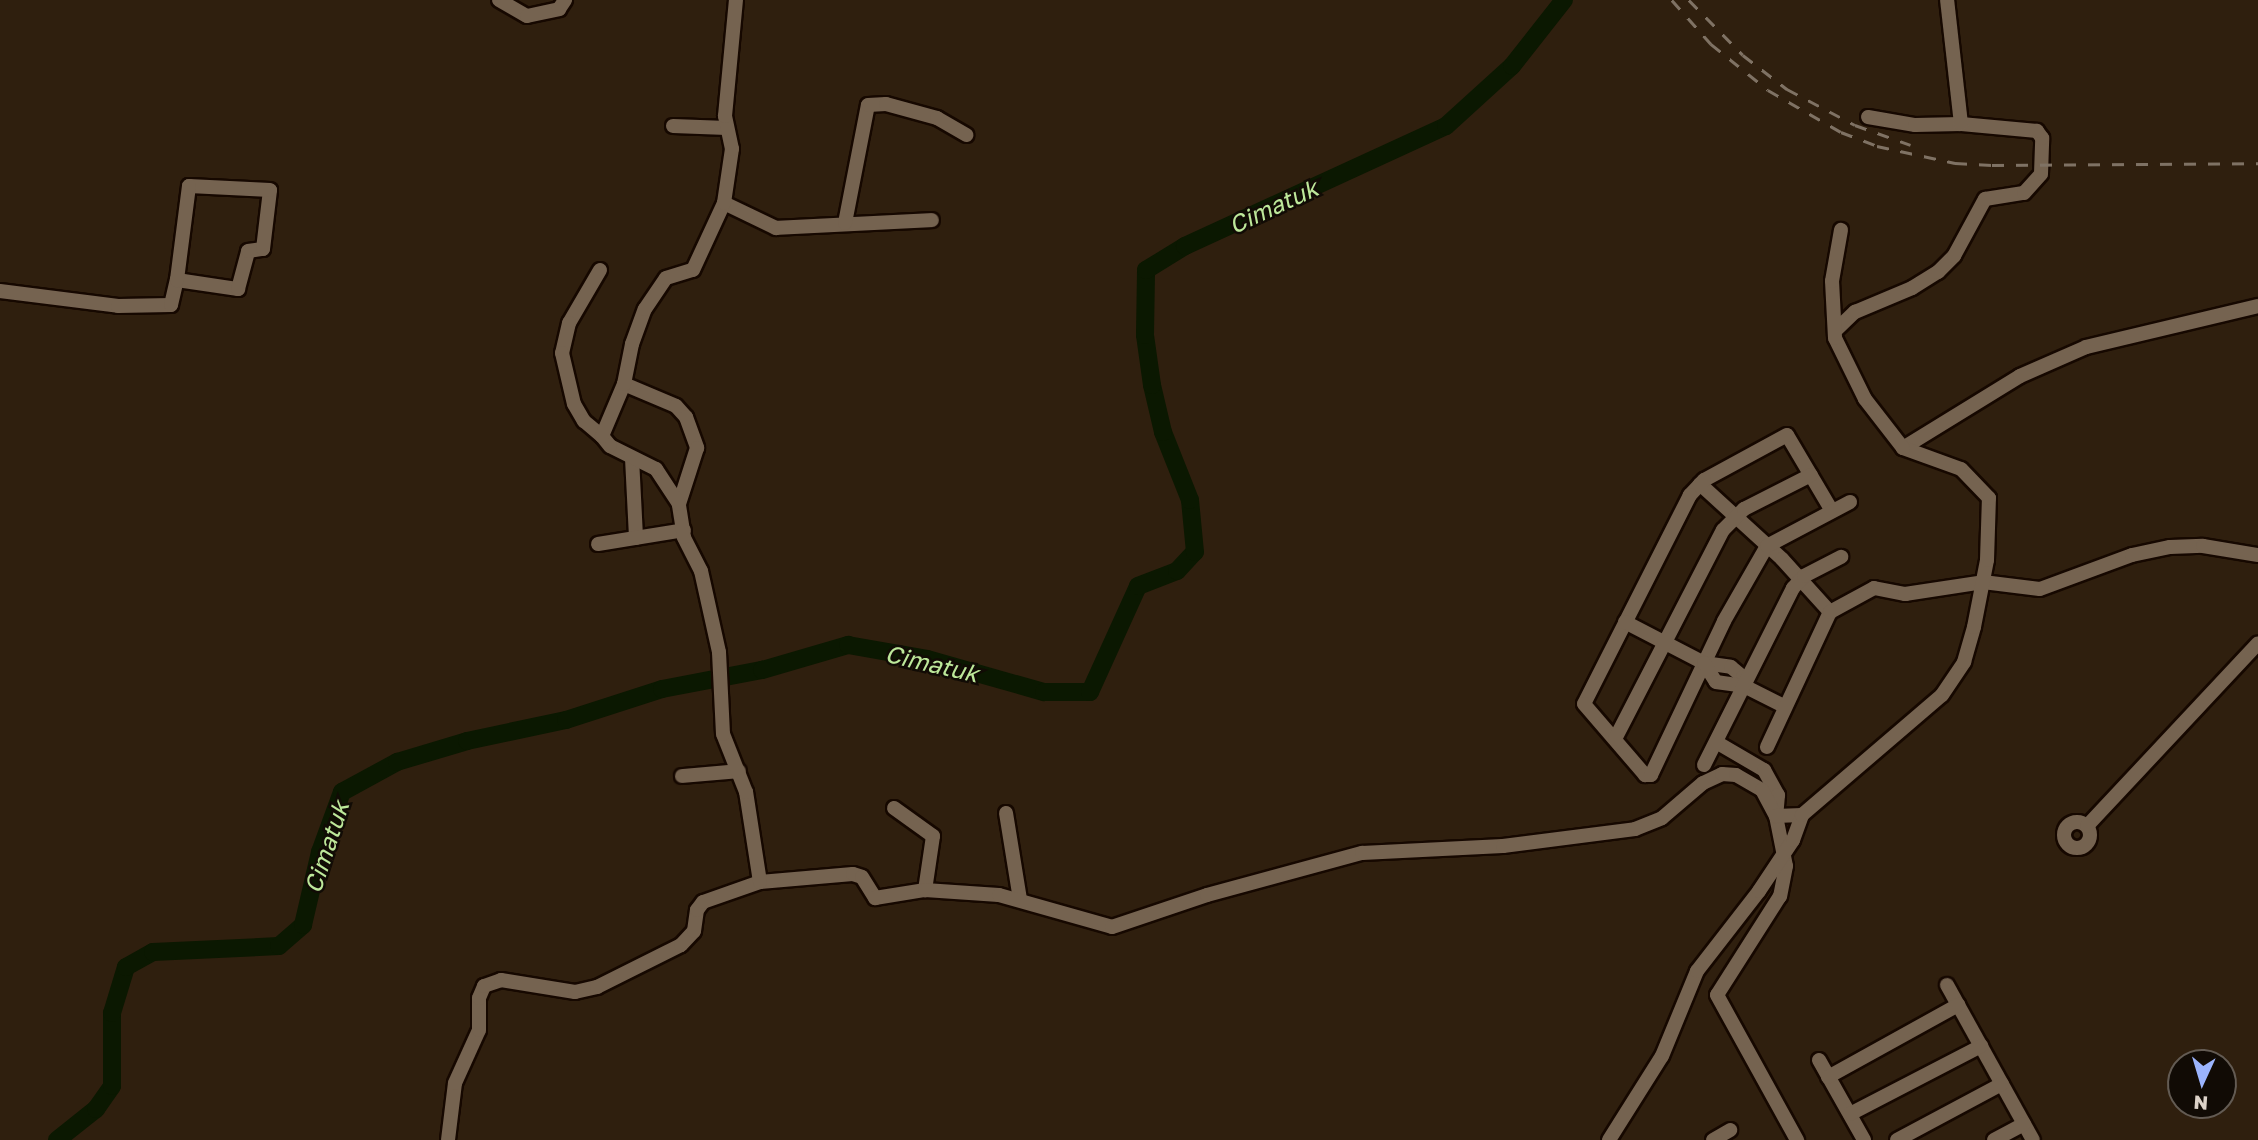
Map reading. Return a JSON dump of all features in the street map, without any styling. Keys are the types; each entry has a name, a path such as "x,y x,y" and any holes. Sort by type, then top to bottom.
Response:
{"street":[{"path":"499,0 527,16 559,9 565,0"},
{"path":"602,436 624,384 632,344 645,309 666,278 694,270 724,203 732,149 727,128 736,0"},
{"path":"1947,0 1961,124"},
{"path":"845,223 867,105 886,104 937,118 966,135"},
{"path":"1835,331 1855,312 1938,272 1954,256 1985,200 2024,193 2036,184 2041,174 2042,147 2037,131 1961,124 1915,125 1868,117"},
{"path":"673,126 727,128"},
{"path":"0,291 118,306 171,305 177,280 189,186 271,190 262,249 248,251 238,289 177,280"},
{"path":"724,203 770,228 932,220"},
{"path":"1609,1140 1662,1056 1697,971 1786,851 1802,815 1950,686 1969,648 1992,522 1986,494 1975,479 1954,465 1903,448 1865,399 1845,363 1835,331 1832,281 1840,230"},
{"path":"600,270 569,323 562,353 574,404 584,421 602,436 632,458 659,472 680,504 684,530 701,571 719,652 725,745 739,771 755,833 760,882"},
{"path":"1903,448 2020,376 2086,347 2258,306"},
{"path":"624,384 676,406 687,417 697,448 680,504"},
{"path":"1832,511 1787,435 1700,484 1673,526 1584,704 1649,775 1703,663 1767,546 1850,502"},
{"path":"632,458 636,538"},
{"path":"1615,739 1664,642 1734,516 1811,475"},
{"path":"1700,484 1802,580 1830,612"},
{"path":"598,544 684,530"},
{"path":"1767,747 1830,612 1874,588 1905,594 1983,582 2040,589 2132,555 2170,547 2203,546 2258,555"},
{"path":"1704,765 1780,609 1802,580 1841,557"},
{"path":"1625,622 1703,663 1716,682 1744,686 1784,706"},
{"path":"2087,826 2258,643"},
{"path":"1716,742 1769,776 1778,795 1776,817"},
{"path":"682,776 739,771"},
{"path":"448,1140 455,1083 478,1030 479,998 484,986 519,981 581,992 604,984 681,945 694,931 698,907 703,902 760,882 852,874 862,877 875,898 925,890 1020,899 1090,923 1123,926 1207,895 1362,852 1503,846 1635,829 1662,818 1703,783 1726,774 1762,790 1776,817 1786,851 1780,896 1717,995 1797,1140"},
{"path":"894,808 933,836 925,890"},
{"path":"1006,813 1020,899"},
{"path":"1776,817 1802,815"},
{"path":"1947,985 2033,1140"},
{"path":"1828,1076 1958,1005"},
{"path":"1850,1114 1981,1046"},
{"path":"1819,1060 1864,1140"},
{"path":"1897,1140 2002,1084"},
{"path":"1994,1140 2024,1124"},
{"path":"1713,1140 1732,1133"}],"waterway":[{"name":"Cimatuk","path":"57,1140 96,1109 112,1086 112,1013 126,967 153,952 279,946 303,925 320,852 342,792 397,762 467,741 566,720 662,689 762,670 848,645 927,659 1044,692 1090,692 1138,586 1177,571 1195,552 1190,500 1163,432 1152,385 1145,335 1146,270 1185,246 1446,126 1512,66 1564,0"}],"railway":[{"path":"1672,0 1711,44 1768,90 1841,132 1877,146 1955,163 1992,165 2258,163"},
{"path":"1689,0 1743,55 1787,89 1855,125 1911,145"}]}
